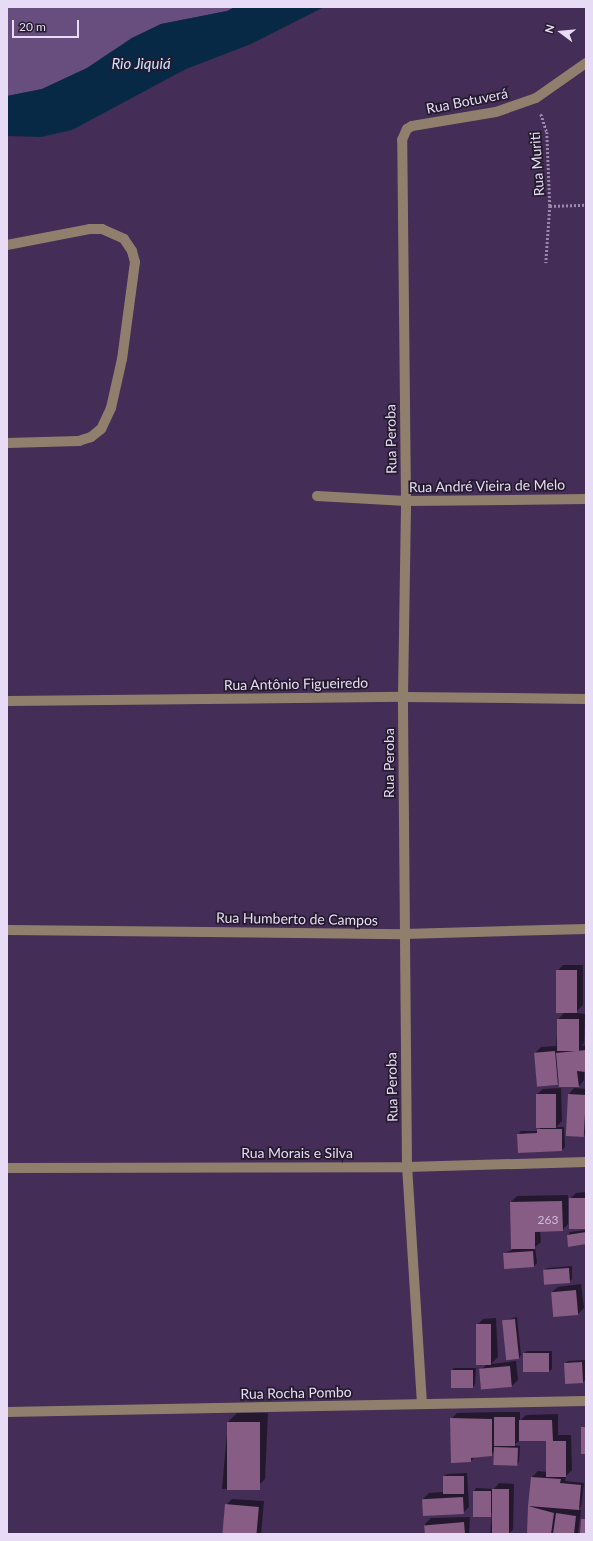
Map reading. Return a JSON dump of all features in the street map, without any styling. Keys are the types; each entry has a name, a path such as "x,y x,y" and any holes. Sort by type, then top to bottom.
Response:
{"street":[{"name":"Rua Botuverá","path":"412,126 488,114 536,98 586,63"},
{"name":"Rua Peroba","path":"412,126 403,135 401,163 406,501 403,697 404,934 407,1167 422,1404"},
{"path":"7,245 90,229 102,229 124,239 132,250 135,262 122,359 111,408 101,429 91,437 80,441 7,443"},
{"name":"Rua André Vieira de Melo","path":"317,496 406,501 586,499"},
{"name":"Rua Antônio Figueiredo","path":"7,701 403,697 586,699"},
{"name":"Rua Humberto de Campos","path":"7,930 404,934 586,929"},
{"name":"Rua Morais e Silva","path":"7,1168 407,1167 586,1162"},
{"name":"Rua Rocha Pombo","path":"7,1412 586,1401"}],"path":[{"name":"Rua Muriti","path":"536,98 547,132 550,206 546,262"},
{"name":"Rua Muriti","path":"550,206 586,205"}],"shaded area":[{"path":"7,7 235,7 227,11 161,24 132,38 87,68 42,89 7,96"}],"water":[{"name":"Rio Jiquiá","path":"235,7 324,7 251,44 186,69 72,130 41,137 7,136 7,96 42,89 87,68 132,38 161,24 227,11"}],"building":[{"path":"556,970 577,970 577,1013 556,1013"},
{"path":"557,1019 579,1019 579,1051 557,1051"},
{"path":"586,1050 586,1072 577,1071 579,1087 559,1087 556,1053"},
{"path":"555,1051 558,1085 537,1087 534,1053"},
{"path":"536,1094 556,1094 556,1128 536,1128"},
{"path":"568,1094 586,1095 584,1137 566,1136"},
{"path":"537,1129 562,1129 562,1151 518,1153 517,1134 537,1133"},
{"path":"569,1198 586,1198 586,1229 569,1229"},
{"path":"562,1201 563,1231 535,1232 535,1249 511,1249 510,1202"},
{"path":"586,1232 586,1244 568,1247 567,1235"},
{"path":"533,1251 534,1267 504,1269 503,1253"},
{"path":"569,1268 570,1283 544,1285 543,1270"},
{"path":"576,1290 578,1315 553,1317 551,1292"},
{"path":"515,1319 519,1359 506,1360 502,1320"},
{"path":"476,1324 491,1324 491,1365 476,1365"},
{"path":"523,1353 549,1353 549,1372 523,1372"},
{"path":"582,1362 583,1383 565,1384 564,1363"},
{"path":"510,1366 512,1387 481,1390 479,1369"},
{"path":"451,1370 473,1370 473,1388 451,1388"},
{"path":"494,1417 515,1417 515,1446 494,1446"},
{"path":"450,1418 492,1419 492,1456 471,1458 471,1462 451,1463"},
{"path":"519,1420 552,1420 553,1441 566,1441 566,1477 546,1477 546,1441 519,1441"},
{"path":"227,1422 260,1422 260,1490 227,1490"},
{"path":"581,1427 586,1427 586,1454 581,1454"},
{"path":"494,1447 518,1448 517,1466 493,1465"},
{"path":"443,1476 464,1476 464,1494 443,1494"},
{"path":"531,1477 561,1479 560,1483 581,1485 579,1510 528,1506"},
{"path":"492,1489 509,1489 509,1534 492,1534"},
{"path":"473,1491 491,1491 491,1517 473,1517"},
{"path":"463,1497 464,1514 423,1516 422,1499"},
{"path":"225,1504 259,1507 257,1534 222,1534"},
{"path":"528,1506 554,1513 551,1534 527,1534"},
{"path":"556,1513 576,1516 574,1534 553,1534"},
{"path":"581,1519 586,1519 586,1534 580,1534"},
{"path":"464,1522 465,1534 425,1534 424,1525"}]}
